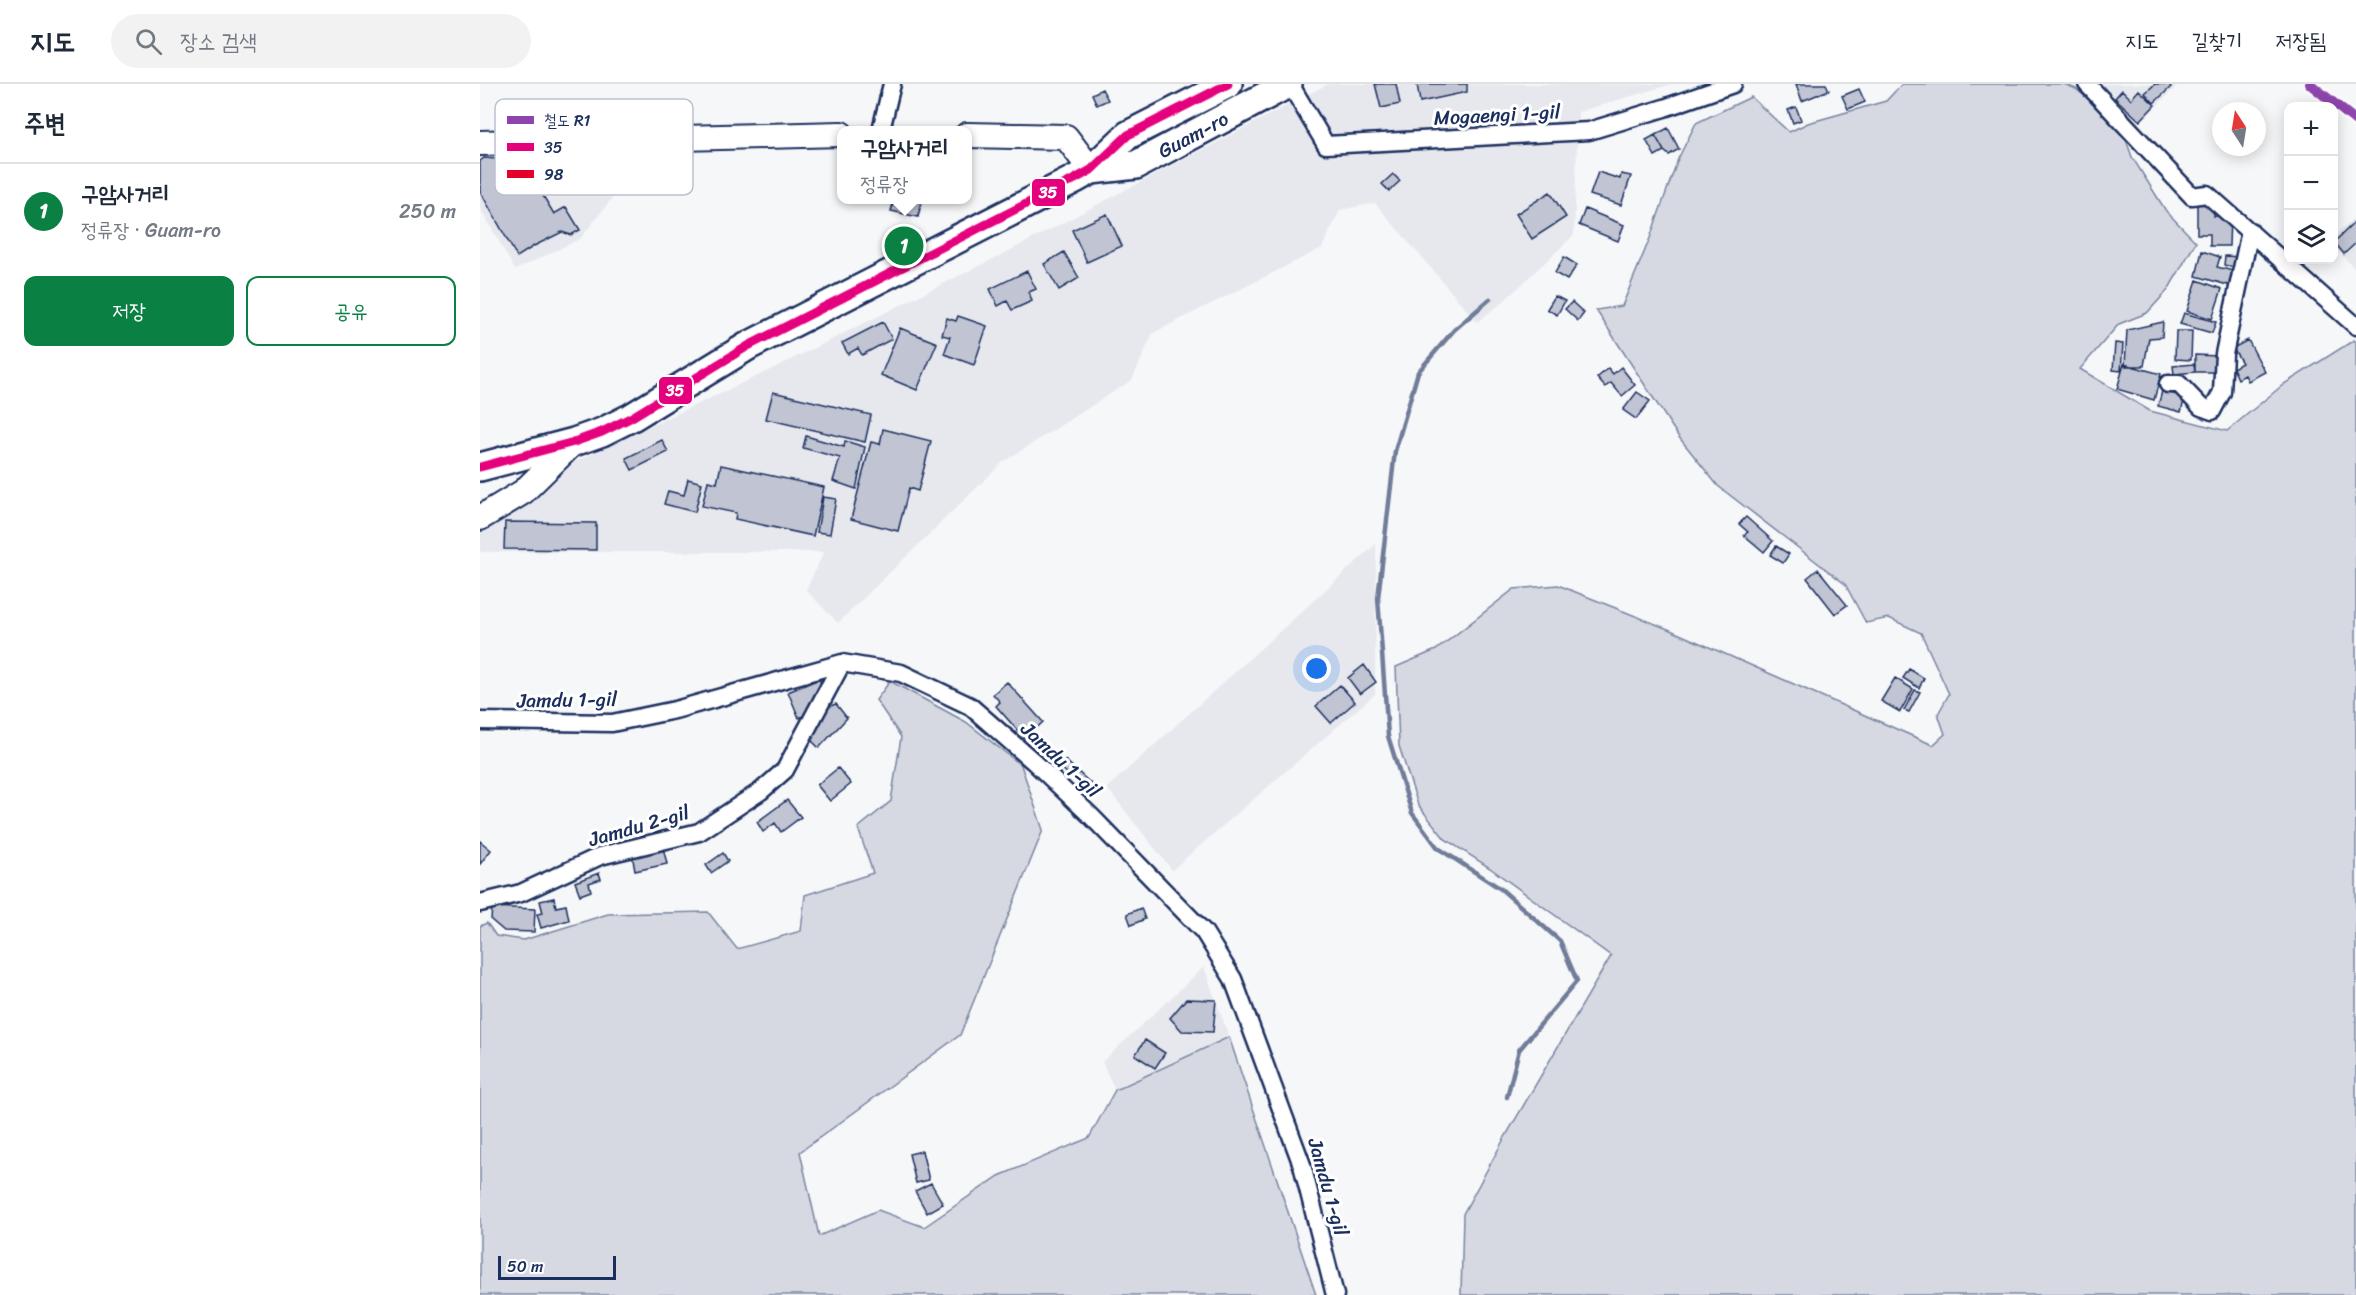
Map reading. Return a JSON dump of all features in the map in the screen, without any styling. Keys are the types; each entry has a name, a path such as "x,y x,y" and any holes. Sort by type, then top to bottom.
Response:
{"main road":[{"name":"Guam-ro","path":"480,467 574,442 602,432 632,417 748,346 1091,170 1128,135 1228,84"},
{"name":"Guam-ro","path":"1091,170 1136,165 1289,84"}],"street":[{"path":"882,126 892,84"},
{"name":"Mogaengi 1-gil","path":"1289,84 1326,145 1589,131 1733,84"},
{"path":"2087,84 2192,196 2207,194 2356,326"},
{"path":"693,138 837,134"},
{"path":"972,135 1066,137 1091,170"},
{"path":"480,143 495,143"},
{"path":"2168,384 2179,384 2201,407 2212,411 2222,392 2224,354 2250,231"},
{"path":"480,518 523,492 574,442"},
{"name":"Jamdu 1-gil","path":"480,721 612,723 675,710 842,663 901,674 970,706 1092,817 1204,932 1233,979 1302,1165 1335,1295"},
{"name":"Jamdu 2-gil","path":"480,903 521,893 600,856 699,832 761,791 785,771 842,663"}],"shaded area":[{"path":"1328,84 1672,84 1578,112 1574,235 1503,302 1477,322 1375,203 1340,210 1322,248 1153,333 1132,380 1003,462 838,623 806,590 824,552 480,552 480,534 527,484 766,372 1007,252"},
{"path":"1902,84 2064,84 2076,89 2122,128 2132,157 2166,211 2196,242 2168,290 2147,313 2119,324 2080,369 2150,411 2227,431 2284,384 2354,340 2356,342 2356,1295 1461,1295 1463,1214 1505,1137 1611,956 1490,868 1445,839 1418,805 1399,746 1396,667 1436,650 1514,589 1558,585 1668,629 1933,745 1945,734 1938,714 1949,694 1921,633 1889,618 1866,623 1845,584 1718,486 1678,436 1596,310 1622,306 1650,238 1678,159 1696,123 1751,97 1789,132 1808,123 1886,101"},
{"path":"2098,84 2179,84 2137,125"},
{"path":"480,151 495,151 495,195 615,195 580,239 515,270 480,208"},
{"path":"2356,216 2356,270 2338,250 2338,232"},
{"path":"1376,544 1375,694 1172,870 1107,788"},
{"path":"890,681 966,722 1021,765 1043,830 960,1035 800,1152 819,1236 878,1210 924,1227 999,1176 1089,1138 1115,1090 1229,1037 1316,1295 480,1295 480,926 487,923 496,936 524,940 608,914 708,912 737,949 801,931 805,895 873,873 858,828 891,801 901,737 876,700"},
{"path":"1204,967 1229,1037 1115,1090 1102,1062"}],"building":[{"path":"1375,84 1396,84 1400,104 1381,108"},
{"path":"1417,84 1467,84 1467,92 1420,102"},
{"path":"1796,84 1826,84 1829,90 1802,101"},
{"path":"2155,84 2169,84 2171,87 2154,103 2145,93"},
{"path":"1102,89 1108,100 1097,105 1092,94"},
{"path":"1859,89 1865,102 1848,109 1842,96"},
{"path":"2122,90 2131,99 2139,90 2155,105 2140,121 2115,98"},
{"path":"1796,107 1801,120 1793,123 1788,110"},
{"path":"1668,128 1679,149 1669,155 1664,151 1655,135"},
{"path":"1655,135 1664,151 1655,156 1646,140"},
{"path":"484,158 495,159 495,195 543,195 554,214 566,207 580,230 571,235 562,232 517,257 480,191 480,161"},
{"path":"1598,172 1620,179 1621,174 1631,176 1621,205 1590,195"},
{"path":"1393,174 1400,181 1389,191 1382,184"},
{"path":"1550,192 1566,217 1532,239 1516,214"},
{"path":"893,204 921,204 918,217 891,211"},
{"path":"2197,204 2214,205 2214,216 2230,217 2229,246 2210,246 2210,234 2197,234"},
{"path":"1585,209 1624,225 1618,241 1579,225"},
{"path":"1107,214 1122,246 1087,262 1072,230"},
{"path":"2356,221 2356,243 2344,254 2338,247 2338,238"},
{"path":"2202,251 2220,257 2217,267 2237,272 2231,286 2196,276"},
{"path":"1064,252 1079,278 1059,290 1044,264"},
{"path":"2225,256 2240,257 2239,269 2224,265"},
{"path":"1564,257 1577,265 1567,280 1555,273"},
{"path":"1027,271 1036,289 1029,292 1032,301 1012,310 1007,301 998,306 990,289"},
{"path":"2197,280 2222,289 2212,319 2187,311"},
{"path":"1555,296 1565,301 1557,315 1547,309"},
{"path":"1572,302 1584,313 1578,321 1565,309"},
{"path":"2184,313 2216,322 2212,333 2180,324"},
{"path":"958,316 987,326 974,365 944,354 950,337 942,335 947,318 956,321"},
{"path":"883,322 892,339 862,355 858,348 848,354 842,343"},
{"path":"2163,322 2162,337 2149,338 2144,366 2125,366 2127,330"},
{"path":"900,328 937,343 917,390 881,375"},
{"path":"2176,331 2192,331 2191,360 2175,359"},
{"path":"2248,340 2265,372 2248,381 2245,375 2238,379 2233,368 2242,363 2233,348"},
{"path":"2115,343 2123,344 2121,371 2113,370"},
{"path":"2195,355 2218,356 2218,372 2195,372"},
{"path":"2124,364 2161,374 2154,400 2117,389"},
{"path":"2194,364 2195,372 2174,374 2173,366"},
{"path":"1621,367 1635,385 1622,396 1611,383 1605,387 1597,378 1608,368 1613,374"},
{"path":"2162,391 2185,397 2181,412 2158,406"},
{"path":"773,392 871,415 865,442 766,419"},
{"path":"1637,392 1650,401 1636,419 1623,410"},
{"path":"883,429 931,441 918,491 909,488 898,531 851,519 871,442 880,444"},
{"path":"806,436 844,447 845,441 865,447 856,489 833,481 840,458 803,448"},
{"path":"662,440 668,452 632,470 626,458"},
{"path":"721,465 824,487 813,536 735,519 736,513 702,506 708,481 717,483"},
{"path":"688,479 702,483 695,512 664,504 668,491 684,495"},
{"path":"823,497 836,499 830,534 817,532"},
{"path":"1746,517 1773,541 1764,552 1744,535 1748,532 1739,524"},
{"path":"505,522 596,523 596,550 504,549"},
{"path":"1776,546 1789,554 1783,563 1770,555"},
{"path":"1818,569 1847,605 1835,614 1807,578"},
{"path":"1364,665 1376,682 1360,694 1348,678"},
{"path":"1909,669 1924,678 1919,688 1903,678"},
{"path":"1895,678 1913,689 1900,712 1881,701"},
{"path":"819,679 824,690 812,712 799,718 788,692"},
{"path":"1007,682 1043,722 1025,739 996,706 1000,702 993,694"},
{"path":"1340,685 1355,702 1331,723 1316,706"},
{"path":"1915,690 1920,692 1909,712 1904,710"},
{"path":"836,704 847,718 819,748 809,738 825,708"},
{"path":"1065,760 1098,790 1092,796 1060,767"},
{"path":"838,768 851,784 830,801 817,785"},
{"path":"787,800 801,817 781,832 775,823 763,832 757,822"},
{"path":"480,841 491,850 480,864"},
{"path":"663,847 667,864 635,871 632,854"},
{"path":"723,853 728,861 711,873 706,865"},
{"path":"599,873 601,879 589,883 591,891 580,895 575,882"},
{"path":"554,898 556,907 566,905 569,920 541,928 537,914 543,913 540,901"},
{"path":"492,907 535,909 534,932 504,931 491,920"},
{"path":"1141,908 1145,919 1131,925 1127,914"},
{"path":"1186,999 1216,1000 1213,1032 1182,1031 1170,1018"},
{"path":"1145,1040 1165,1053 1155,1068 1135,1055"},
{"path":"922,1151 929,1180 916,1183 909,1154"},
{"path":"931,1183 943,1204 927,1213 915,1191"}],"waterway":[{"path":"1490,299 1454,330 1418,372 1395,451 1378,598 1388,736 1412,813 1438,848 1501,889 1560,941 1577,981 1519,1050 1507,1097"}],"rail line":[{"name":"R1","path":"2310,84 2356,121"}],"transit line":[{"name":"35","path":"480,467 574,442 602,432 632,417 748,346 1075,179 1091,170 1128,135 1228,84"}],"place":[{"name":"구암사거리","path":"904,246"}]}
